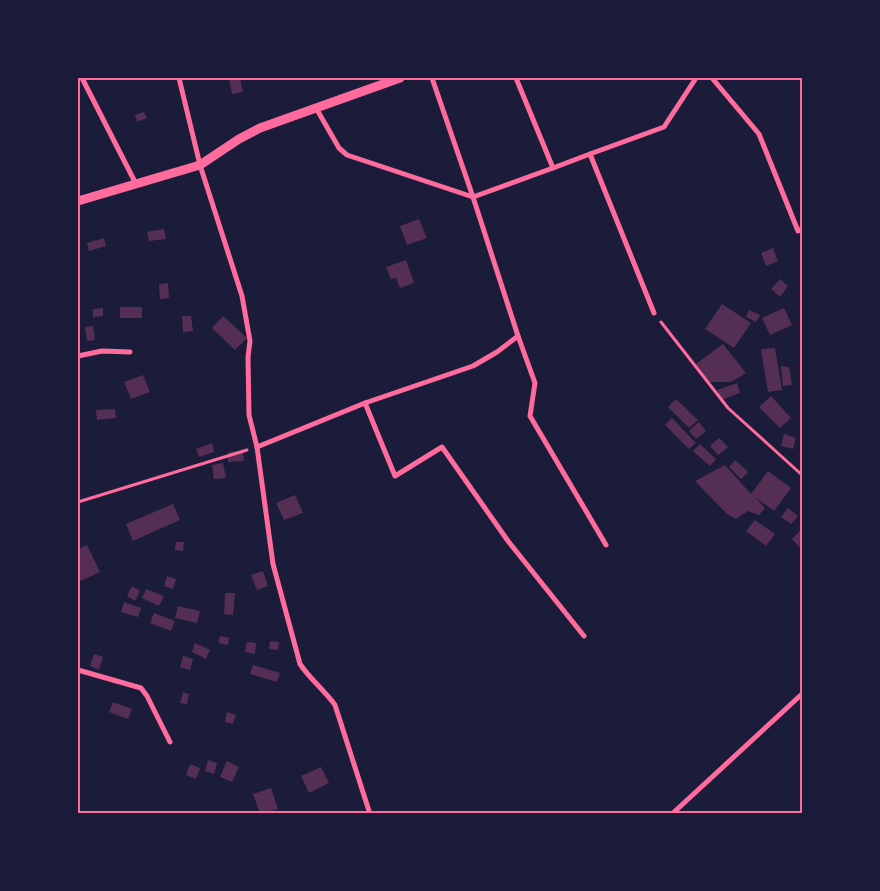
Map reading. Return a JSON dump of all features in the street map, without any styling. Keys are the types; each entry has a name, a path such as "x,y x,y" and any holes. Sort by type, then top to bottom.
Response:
{"street":[{"path":"82,78 136,184"},
{"path":"179,78 200,165 242,296 250,341 248,357 250,415 257,446 273,564 300,664 335,705 370,814"},
{"path":"78,202 200,165 239,139 260,128 400,78"},
{"path":"432,78 474,197 518,336 535,383 530,416 606,545"},
{"path":"516,78 553,168"},
{"path":"316,108 338,148 347,155 474,197 664,127 696,78"},
{"path":"712,78 759,134 798,231 802,228"},
{"path":"590,154 654,313"},
{"path":"257,446 365,403 473,366 497,352 518,336"},
{"path":"78,356 102,351 130,352"},
{"path":"365,403 395,476 442,446 508,541 584,636"},
{"path":"78,670 141,688 147,696 170,742"},
{"path":"672,814 802,694"}],"path":[{"path":"654,313 728,408 802,475"},
{"path":"78,502 257,446"}],"building":[{"path":"229,78 240,78 243,92 232,94"},
{"path":"144,112 147,118 137,122 135,115"},
{"path":"419,219 427,238 407,245 400,226"},
{"path":"164,229 166,239 149,241 147,232"},
{"path":"104,238 106,246 89,251 87,243"},
{"path":"773,248 778,261 766,266 761,253"},
{"path":"406,260 414,283 400,288 396,278 391,279 386,267"},
{"path":"780,279 788,286 780,297 771,289"},
{"path":"168,283 169,298 160,299 159,284"},
{"path":"722,304 751,323 734,348 705,329"},
{"path":"120,307 142,307 142,318 120,318"},
{"path":"103,308 103,316 93,317 93,309"},
{"path":"784,308 792,325 770,335 762,318"},
{"path":"749,310 760,315 756,322 746,317"},
{"path":"182,316 191,316 193,331 183,332"},
{"path":"223,316 247,338 235,350 212,328"},
{"path":"93,326 95,340 87,341 85,327"},
{"path":"723,344 746,373 731,382 707,382 696,364"},
{"path":"775,348 782,390 768,392 761,349"},
{"path":"781,366 789,367 792,385 783,386"},
{"path":"143,375 150,392 131,399 124,382"},
{"path":"737,383 740,393 721,400 717,390"},
{"path":"771,396 791,418 780,428 759,407"},
{"path":"676,399 698,420 689,428 668,407"},
{"path":"115,409 116,418 97,420 96,410"},
{"path":"672,418 696,443 689,449 665,425"},
{"path":"699,422 706,431 696,439 689,431"},
{"path":"784,434 796,438 793,449 781,446"},
{"path":"719,438 728,447 718,455 710,446"},
{"path":"212,443 214,452 199,457 196,449"},
{"path":"700,444 716,459 710,466 693,451"},
{"path":"243,451 244,461 228,462 228,452"},
{"path":"735,460 748,472 741,479 729,467"},
{"path":"223,463 226,478 214,479 212,465"},
{"path":"725,465 751,494 768,471 791,488 774,511 755,497 765,508 759,515 748,511 736,519 727,514 695,481"},
{"path":"295,495 303,513 284,520 276,503"},
{"path":"173,504 180,520 133,541 126,524"},
{"path":"788,508 798,516 791,524 781,517"},
{"path":"755,520 775,534 766,546 746,531"},
{"path":"802,529 802,544 799,547 792,539"},
{"path":"176,542 184,542 183,551 175,550"},
{"path":"87,545 100,572 78,582 78,549"},
{"path":"263,571 268,586 257,590 251,575"},
{"path":"167,576 176,579 173,589 164,586"},
{"path":"132,586 140,591 135,601 127,596"},
{"path":"146,589 164,596 159,606 142,598"},
{"path":"225,593 235,593 233,615 224,614"},
{"path":"124,602 141,608 138,617 121,612"},
{"path":"178,606 200,611 197,623 175,618"},
{"path":"154,613 175,621 171,631 150,623"},
{"path":"220,636 229,638 228,645 218,643"},
{"path":"270,641 279,642 278,650 269,649"},
{"path":"247,642 256,643 255,654 245,652"},
{"path":"195,643 210,650 206,659 192,652"},
{"path":"94,654 103,657 99,670 90,666"},
{"path":"183,656 193,659 190,670 180,667"},
{"path":"253,665 280,673 277,682 250,674"},
{"path":"183,692 189,694 187,704 180,703"},
{"path":"113,702 132,709 128,719 109,712"},
{"path":"227,712 236,715 233,724 225,722"},
{"path":"208,760 217,763 214,774 205,771"},
{"path":"227,761 239,767 232,782 220,777"},
{"path":"190,764 200,768 196,779 186,775"},
{"path":"321,767 329,783 309,793 301,776"},
{"path":"271,788 278,809 260,814 253,794"}]}
